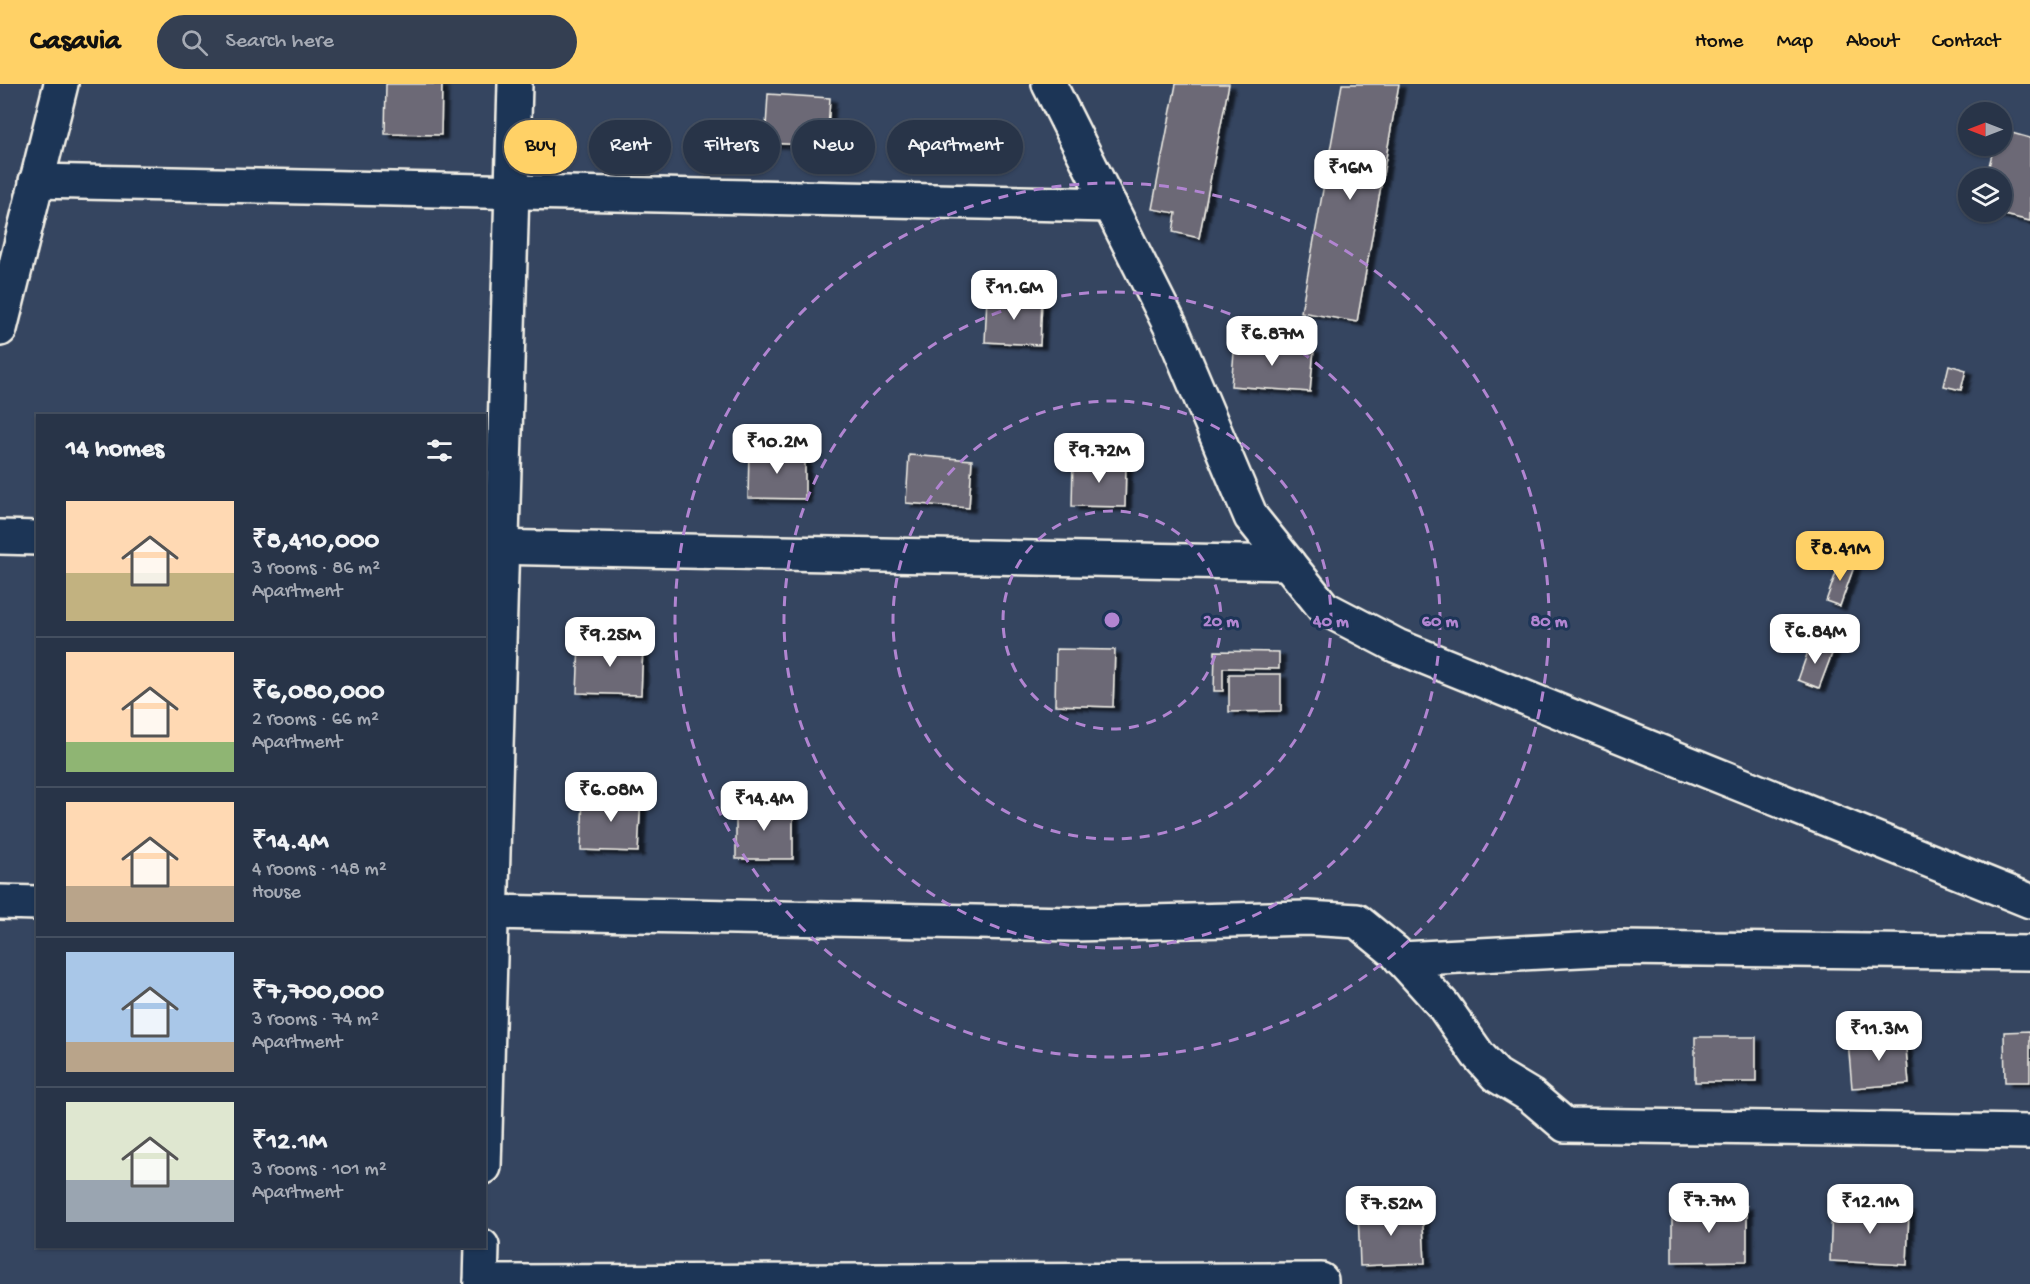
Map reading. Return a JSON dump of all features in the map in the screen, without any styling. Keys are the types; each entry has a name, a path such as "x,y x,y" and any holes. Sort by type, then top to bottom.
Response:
{"street":[{"path":"0,329 61,84"},
{"path":"486,1040 493,547 513,191 515,84"},
{"path":"1050,84 1171,327 1251,517 1324,608 1397,646 2030,901"},
{"path":"36,181 1110,204"},
{"path":"0,537 36,538"},
{"path":"493,547 1288,562"},
{"path":"0,902 36,903"},
{"path":"488,912 1073,924 1307,918 1357,921 1401,959 1443,1005 1478,1055 1496,1075 1531,1096 1565,1125 2030,1132"},
{"path":"1401,959 1619,948 2030,953"},
{"path":"482,1248 481,1283 1321,1280 1321,1284"}],"building":[{"path":"386,84 442,84 441,135 385,134"},
{"path":"1176,84 1229,84 1199,238 1173,232 1176,213 1152,209"},
{"path":"1342,84 1399,84 1357,322 1301,312"},
{"path":"768,94 830,98 829,120 792,120 792,144 780,144 780,120 766,120"},
{"path":"2012,133 2030,138 2030,221 2012,217 2012,168 1988,168 1992,156 2012,156"},
{"path":"987,296 1042,299 1040,345 985,342"},
{"path":"1235,342 1314,349 1310,392 1231,386"},
{"path":"1949,365 1966,370 1961,390 1944,386"},
{"path":"749,450 805,452 805,499 748,498"},
{"path":"909,455 972,460 969,508 906,503"},
{"path":"1073,461 1126,464 1125,507 1072,506"},
{"path":"1841,559 1855,564 1840,606 1826,601"},
{"path":"579,642 643,644 641,695 577,693"},
{"path":"1811,643 1833,651 1819,688 1798,680"},
{"path":"1056,649 1115,650 1113,707 1055,705"},
{"path":"1215,651 1279,652 1279,669 1223,668 1223,691 1214,691"},
{"path":"1229,674 1281,674 1281,711 1229,712"},
{"path":"583,795 641,797 638,852 581,850"},
{"path":"736,805 793,805 793,859 736,859"},
{"path":"2030,1031 2030,1082 2005,1082 2004,1032"},
{"path":"1695,1037 1756,1037 1756,1082 1695,1082"},
{"path":"1905,1037 1909,1084 1852,1088 1848,1041"},
{"path":"1672,1206 1747,1206 1747,1261 1672,1262"},
{"path":"1832,1206 1909,1209 1907,1265 1830,1261"},
{"path":"1422,1208 1425,1263 1360,1266 1358,1210"}]}
